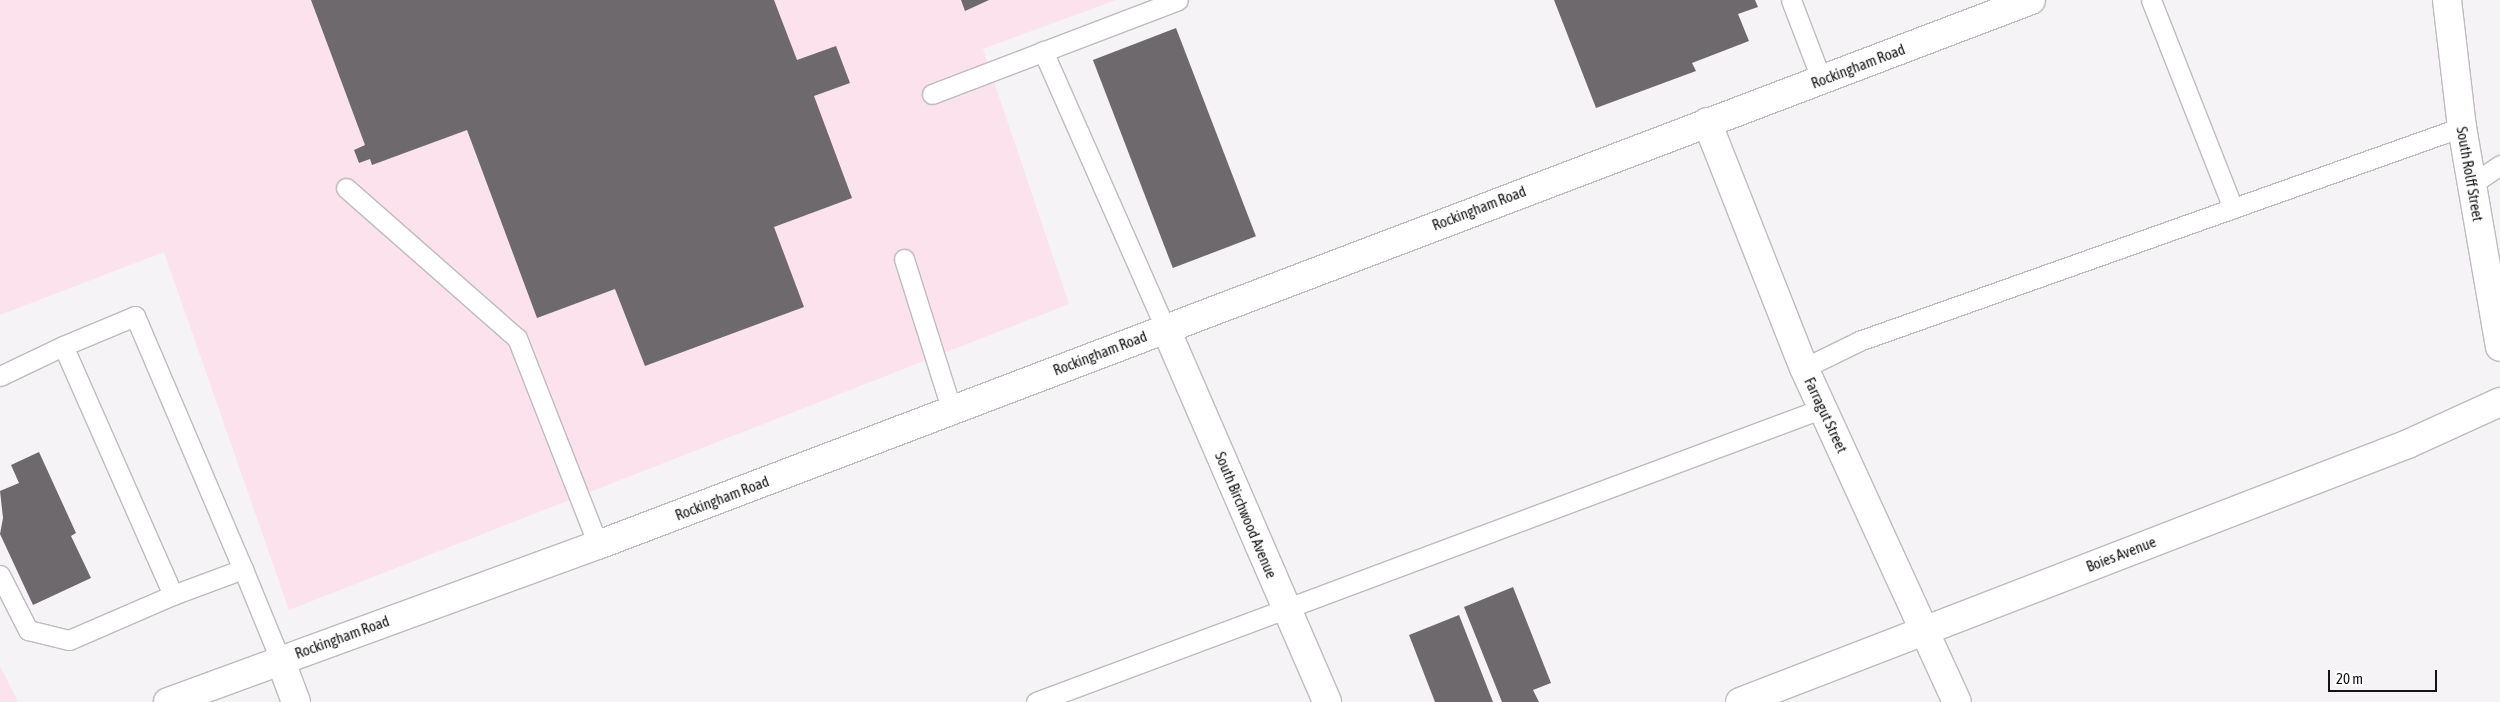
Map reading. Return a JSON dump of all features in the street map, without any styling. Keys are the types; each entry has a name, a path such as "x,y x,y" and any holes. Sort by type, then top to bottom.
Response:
{"street":[{"name":"Rockingham Road","path":"168,702 280,659 598,545 952,411 1165,327 1708,122 1822,81 2031,0"},
{"name":"South Rolff Street","path":"2447,0 2462,127 2500,347"},
{"name":"Farragut Street","path":"1708,122 1804,368 1957,702"},
{"name":"South Birchwood Avenue","path":"1165,327 1327,702"},
{"name":"Boies Avenue","path":"1740,702 2408,444 2500,402"},
{"path":"280,659 296,702"}],"lane":[{"path":"932,94 1178,0"},
{"path":"1791,0 1822,81"},
{"path":"2151,0 2233,208"},
{"path":"1043,52 1165,327"},
{"path":"1804,368 1858,341 2462,127"},
{"path":"2472,184 2500,165"},
{"path":"346,188 517,338 598,545"},
{"path":"904,259 952,411"},
{"path":"0,376 135,316 280,659"},
{"path":"64,346 173,595"},
{"path":"1036,702 1823,408"},
{"path":"0,575 28,630 69,640 173,595 243,569"}],"shaded area":[{"path":"0,0 1116,0 983,49 1069,304 289,610 164,252 0,315"},
{"path":"0,666 18,702 0,702"}],"building":[{"path":"311,0 774,0 797,60 836,46 850,83 814,96 852,198 774,227 804,307 645,366 615,289 537,318 467,130 372,165 370,159 359,163 354,150 365,145"},
{"path":"961,0 989,0 965,11"},
{"path":"1554,0 1755,0 1758,7 1738,14 1749,41 1692,63 1696,71 1596,108"},
{"path":"1176,28 1256,236 1173,268 1093,60"},
{"path":"39,452 76,533 71,536 91,578 33,605 0,534 3,518 0,491 19,483 11,465"},
{"path":"1513,587 1551,683 1533,690 1539,702 1502,702 1464,607"},
{"path":"1459,615 1493,702 1435,702 1409,635"}]}
